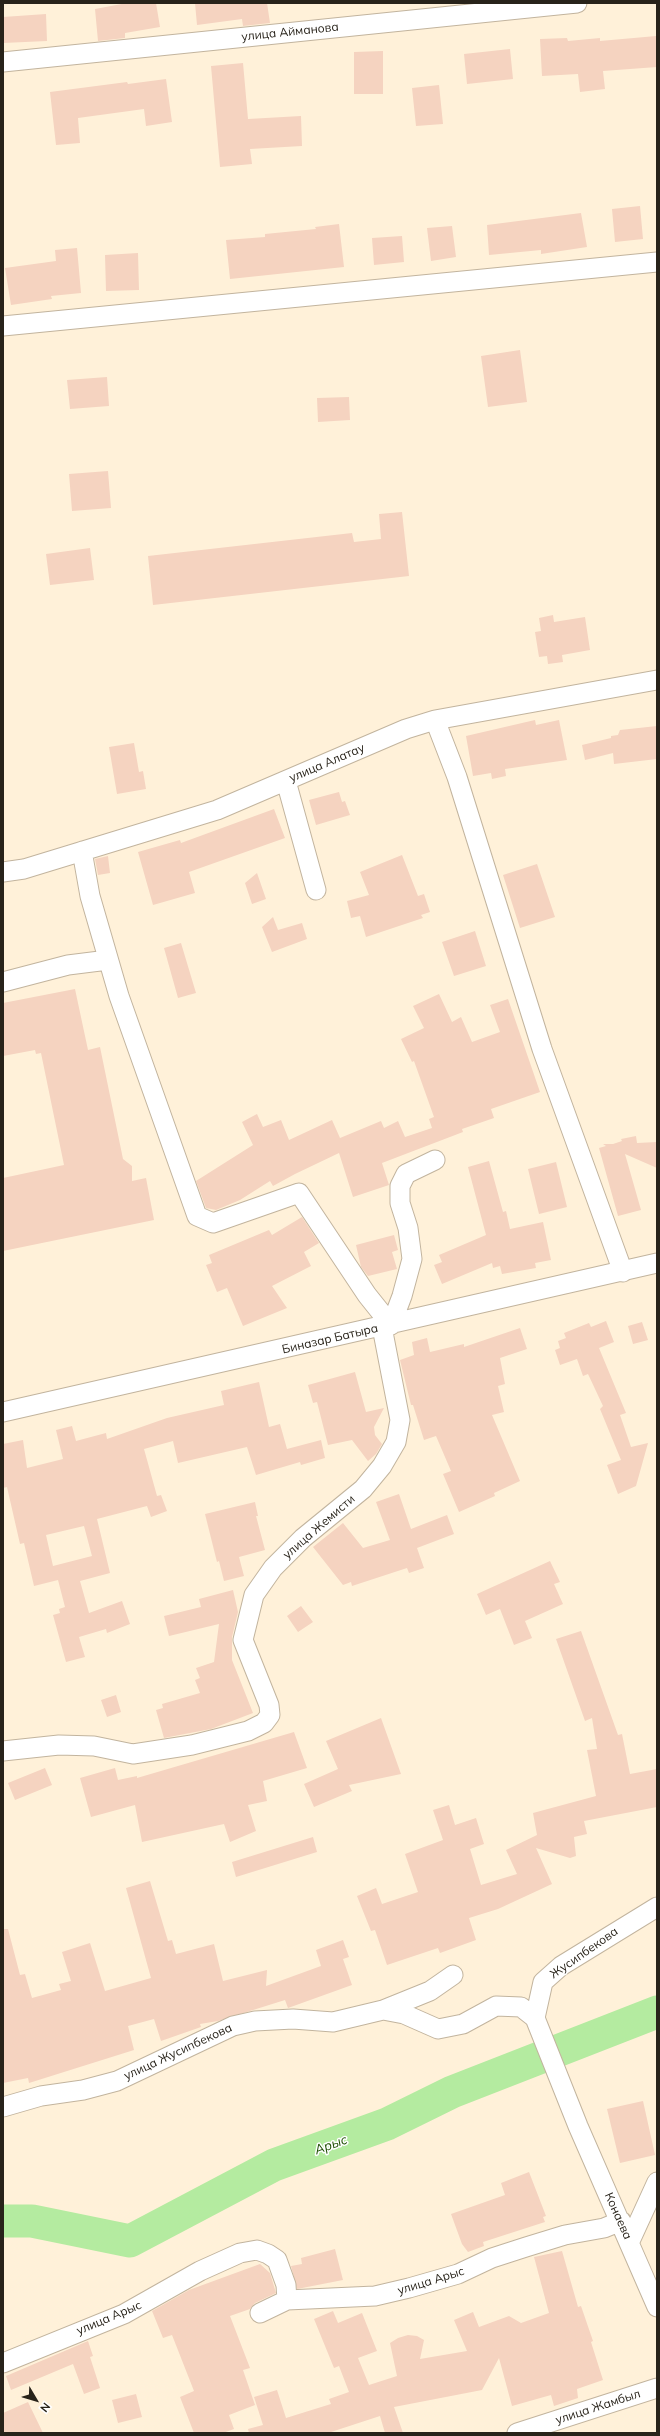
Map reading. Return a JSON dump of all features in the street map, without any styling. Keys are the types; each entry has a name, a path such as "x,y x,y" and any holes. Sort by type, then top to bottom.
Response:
{"street":[{"name":"улица Айманова","path":"3,62 577,3"},
{"path":"3,326 657,262"},
{"name":"улица Алатау","path":"3,872 24,869 217,810 406,729 435,720 657,680"},
{"path":"435,720 457,777 542,1049 623,1272"},
{"path":"286,781 316,890"},
{"path":"82,851 90,896 119,996 197,1216 213,1223 299,1193 386,1326"},
{"path":"3,982 68,964 108,960"},
{"path":"386,1326 402,1296 412,1259 408,1228 400,1203 400,1186 406,1174 435,1160"},
{"name":"Биназар Батыра","path":"3,1412 386,1326 657,1263"},
{"name":"улица Жемисти","path":"3,1751 59,1745 94,1746 133,1754 192,1745 248,1731 264,1723 270,1715 269,1705 243,1640 254,1596 273,1568 302,1538 363,1489 382,1466 396,1442 400,1420 386,1326"},
{"name":"Жусипбекова","path":"535,2018 543,1982 561,1966 657,1907"},
{"path":"383,2010 430,1991 453,1975"},
{"name":"улица Жусипбекова","path":"3,2107 41,2096 83,2090 117,2081 233,2026 255,2021 292,2019 333,2022 383,2010 404,2014 438,2029 463,2024 496,2006 521,2007 535,2018"},
{"name":"Конаева","path":"535,2018 578,2126 630,2241 657,2307"},
{"path":"630,2241 657,2182"},
{"name":"улица Арыс","path":"260,2313 287,2300 375,2296 409,2288 458,2274 492,2258 526,2246 621,2222"},
{"name":"улица Арыс","path":"3,2363 124,2314 200,2271 240,2253 257,2250 268,2254 277,2260 286,2285 287,2300"},
{"name":"улица Жамбыл","path":"517,2433 657,2388"}],"building":[{"path":"127,3 156,3 160,27 125,33 125,38 98,41 95,9"},
{"path":"195,3 267,3 270,23 243,26 242,19 197,25"},
{"path":"46,14 47,41 3,43 3,17"},
{"path":"656,36 657,67 603,71 605,89 580,92 578,74 542,76 540,39 567,38 568,41 600,38 600,41"},
{"path":"510,49 513,79 467,84 464,54"},
{"path":"383,51 383,94 354,94 354,52"},
{"path":"243,63 248,119 301,116 302,146 250,149 252,164 220,167 211,66"},
{"path":"166,79 172,122 146,126 144,109 78,118 80,143 56,145 50,92 127,82 128,84"},
{"path":"439,85 443,124 416,126 412,88"},
{"path":"640,206 643,239 615,242 612,209"},
{"path":"581,213 587,247 541,254 541,250 489,255 487,225"},
{"path":"339,224 344,267 230,279 226,240 265,237 265,234 316,229 315,227"},
{"path":"452,226 456,257 431,261 427,228"},
{"path":"402,236 404,262 374,265 372,238"},
{"path":"77,248 81,293 51,296 52,299 11,305 5,268 56,261 55,250"},
{"path":"138,253 139,290 106,291 105,255"},
{"path":"520,350 527,402 488,407 481,356"},
{"path":"107,377 109,406 70,409 67,380"},
{"path":"349,397 350,420 318,422 317,398"},
{"path":"108,471 111,508 72,511 69,474"},
{"path":"402,512 409,576 153,605 148,556 352,533 354,542 381,539 379,514"},
{"path":"90,548 94,580 50,585 46,554"},
{"path":"553,615 554,622 585,617 590,650 562,655 563,662 548,664 547,656 539,657 535,632 541,631 539,618"},
{"path":"535,720 536,725 559,720 567,760 505,769 506,776 492,779 491,773 473,776 466,736"},
{"path":"657,726 657,759 614,764 613,753 585,760 582,745 611,738 611,736 618,735 620,730"},
{"path":"134,743 139,772 143,771 146,789 117,794 109,747"},
{"path":"339,792 342,802 345,801 350,815 316,825 309,800"},
{"path":"274,809 285,838 189,872 195,893 153,905 138,852 180,840 181,843"},
{"path":"402,855 418,896 424,894 430,912 421,915 423,918 366,937 360,916 351,918 347,901 369,895 360,872"},
{"path":"108,856 110,873 98,875 95,859"},
{"path":"537,864 555,917 520,928 503,875"},
{"path":"257,873 266,899 252,904 245,883"},
{"path":"273,917 278,930 302,923 307,939 272,952 262,927"},
{"path":"475,931 486,966 454,976 442,942"},
{"path":"181,943 196,993 178,998 164,948"},
{"path":"75,989 88,1050 100,1047 123,1159 132,1166 132,1181 146,1178 154,1220 3,1251 3,1178 64,1165 41,1053 36,1054 35,1050 3,1056 3,1003"},
{"path":"439,994 452,1022 461,1017 472,1042 500,1032 490,1005 508,999 540,1092 491,1109 494,1118 462,1129 463,1132 382,1163 389,1185 353,1197 339,1153 273,1186 270,1181 240,1200 216,1210 206,1208 196,1181 253,1145 242,1122 257,1114 263,1127 281,1120 289,1140 332,1120 340,1138 381,1121 384,1128 398,1121 405,1137 432,1128 429,1119 434,1117 414,1061 412,1062 401,1039 424,1028 413,1006"},
{"path":"636,1136 637,1143 657,1142 657,1168 625,1154 641,1210 618,1216 599,1148 606,1146 603,1144 613,1144 622,1141 621,1139"},
{"path":"489,1161 503,1212 506,1211 510,1229 543,1222 551,1260 535,1263 536,1268 502,1274 500,1266 493,1268 492,1263 442,1284 434,1265 442,1262 439,1255 486,1235 468,1167"},
{"path":"556,1162 567,1207 539,1214 528,1169"},
{"path":"302,1217 319,1243 304,1252 311,1266 272,1286 287,1308 243,1326 227,1288 217,1292 206,1265 212,1263 209,1255 269,1230 272,1235"},
{"path":"394,1235 398,1250 392,1252 397,1269 368,1276 361,1267 356,1245"},
{"path":"606,1321 614,1342 599,1348 626,1413 620,1415 631,1447 648,1443 636,1486 618,1494 607,1465 621,1460 600,1409 603,1406 588,1374 583,1376 577,1359 560,1365 555,1350 560,1348 558,1341 566,1338 564,1333 589,1323 591,1327"},
{"path":"642,1322 648,1340 633,1344 628,1326"},
{"path":"520,1328 527,1349 500,1358 505,1384 498,1386 504,1412 492,1415 520,1481 494,1493 495,1496 459,1512 443,1474 451,1471 436,1436 424,1440 413,1405 411,1405 400,1360 414,1355 412,1342 427,1338 430,1352 464,1344 464,1347"},
{"path":"355,1372 366,1412 384,1408 374,1427 375,1435 382,1444 376,1454 368,1461 352,1440 328,1445 317,1402 313,1403 308,1385"},
{"path":"259,1382 269,1427 280,1424 287,1449 321,1440 325,1458 301,1465 300,1462 256,1475 247,1447 178,1463 173,1441 144,1449 157,1496 161,1495 167,1511 151,1517 147,1506 97,1519 110,1573 80,1581 89,1613 122,1601 130,1624 107,1633 106,1629 79,1637 85,1657 66,1662 53,1615 60,1613 59,1609 65,1607 58,1580 34,1586 24,1543 20,1544 7,1487 3,1488 3,1444 23,1440 27,1468 63,1459 56,1430 72,1426 76,1441 106,1433 107,1439 167,1418 224,1405 221,1391","holes":["84,1526 92,1556 53,1566 46,1535"]},
{"path":"399,1494 411,1529 447,1515 454,1534 417,1548 424,1568 409,1573 407,1568 352,1586 351,1582 343,1585 313,1547 343,1523 363,1548 390,1540 376,1502"},
{"path":"255,1502 258,1516 256,1516 265,1550 239,1557 244,1576 224,1581 219,1561 217,1562 205,1514"},
{"path":"550,1561 560,1582 554,1584 563,1604 525,1621 532,1638 514,1645 500,1609 486,1615 477,1594"},
{"path":"233,1590 238,1612 232,1637 232,1660 253,1713 211,1729 164,1738 156,1710 163,1708 162,1704 200,1693 195,1680 200,1678 196,1668 214,1662 219,1624 169,1636 164,1616 201,1607 199,1599"},
{"path":"301,1606 313,1622 298,1632 287,1616"},
{"path":"581,1631 618,1735 622,1734 630,1774 657,1769 657,1807 584,1821 587,1834 574,1837 576,1856 570,1858 536,1848 552,1884 498,1909 469,1918 476,1940 440,1953 438,1948 387,1965 375,1930 371,1931 357,1896 376,1888 382,1904 418,1892 405,1854 443,1840 433,1810 449,1805 455,1825 476,1818 484,1844 470,1849 481,1885 517,1874 506,1850 537,1835 533,1813 596,1796 587,1750 597,1749 592,1718 585,1721 556,1639"},
{"path":"116,1695 121,1712 107,1717 101,1700"},
{"path":"381,1718 401,1774 349,1785 352,1791 314,1807 304,1784 338,1769 326,1741"},
{"path":"294,1732 307,1768 263,1781 267,1801 248,1805 256,1831 230,1842 224,1824 142,1842 135,1805 91,1817 80,1778 115,1768 118,1780 137,1776 137,1778"},
{"path":"45,1768 52,1785 15,1800 8,1783"},
{"path":"313,1837 317,1852 236,1877 232,1862"},
{"path":"150,1881 168,1941 172,1940 176,1954 214,1944 223,1981 267,1970 266,1986 321,1966 316,1950 343,1940 349,1957 343,1959 352,1985 288,2008 285,2000 218,2021 200,2024 201,2027 161,2041 154,2019 128,2026 134,2050 29,2083 28,2078 3,2083 3,1929 8,1929 20,1975 25,1974 32,1998 61,1990 59,1984 71,1981 62,1952 90,1943 105,1991 151,1978 126,1888"},
{"path":"643,2101 655,2155 620,2163 607,2109"},
{"path":"529,2172 546,2216 543,2217 545,2222 483,2242 484,2246 468,2252 462,2244 451,2214 505,2195 501,2183"},
{"path":"335,2249 343,2280 297,2289 291,2266 302,2264 301,2258"},
{"path":"562,2251 578,2307 581,2306 593,2341 591,2342 603,2380 577,2389 578,2398 554,2406 551,2395 512,2406 499,2358 482,2390 394,2407 403,2433 385,2433 380,2416 328,2433 249,2433 248,2429 263,2425 254,2397 277,2390 286,2418 331,2404 329,2399 349,2392 339,2366 334,2368 314,2319 333,2311 338,2323 362,2313 377,2351 358,2358 369,2385 397,2376 390,2343 398,2338 408,2335 417,2336 424,2340 420,2359 467,2351 454,2320 473,2312 479,2327 509,2316 521,2323 549,2313 534,2257"},
{"path":"260,2264 270,2273 276,2293 255,2303 250,2309 230,2316 250,2368 243,2370 255,2405 229,2415 234,2429 223,2433 194,2433 180,2397 194,2391 172,2335 163,2338 152,2311 189,2290"},
{"path":"88,2341 93,2356 90,2357 100,2388 84,2394 73,2364 11,2390 6,2376"},
{"path":"136,2394 142,2417 118,2423 112,2400"},
{"path":"28,2402 43,2433 3,2433 3,2413"}],"waterway":[{"name":"Арыс","path":"3,2221 32,2221 130,2241 274,2165 387,2124 452,2092 657,2012"}]}
